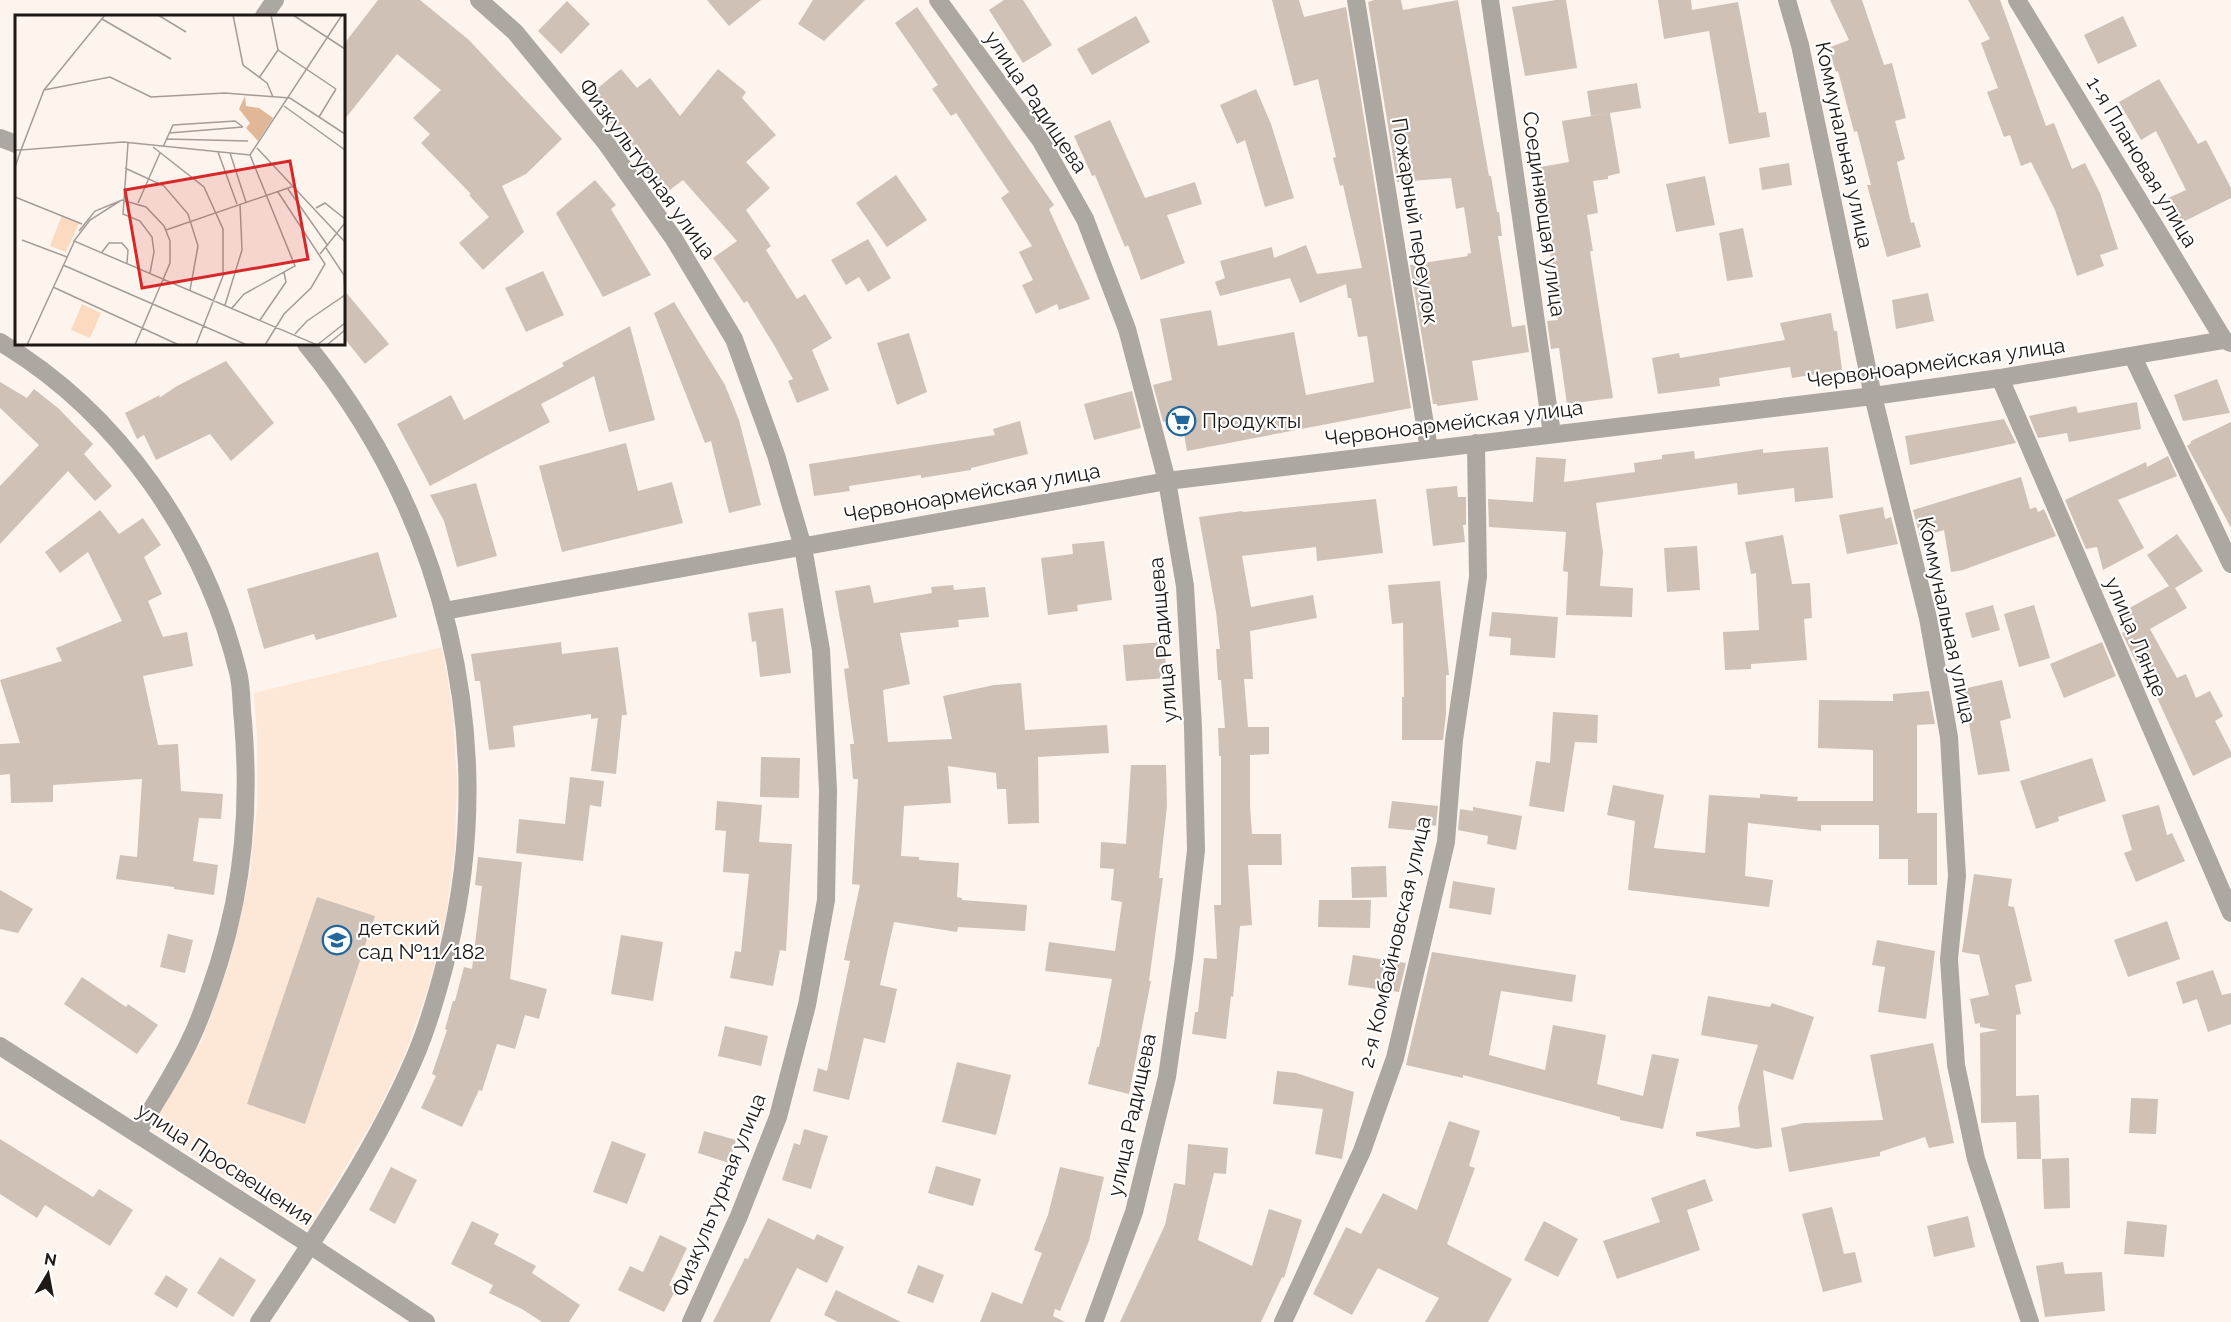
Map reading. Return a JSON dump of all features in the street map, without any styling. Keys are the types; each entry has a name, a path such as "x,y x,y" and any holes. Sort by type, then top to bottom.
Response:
{"street":[{"path":"265,15 274,0"},
{"name":"Физкультурная улица","path":"479,0 515,32 606,143 674,239 734,339 776,455 803,547 821,650 828,790 826,900 807,1005 778,1117 739,1216 692,1322"},
{"name":"улица Радищева","path":"938,0 1041,141 1085,219 1127,329 1167,481 1185,586 1193,727 1196,850 1184,958 1167,1077 1134,1212 1094,1322"},
{"name":"Пожарный переулок","path":"1356,0 1429,449"},
{"name":"Соединяющая улица","path":"1490,0 1552,434"},
{"name":"Коммунальная улица","path":"1788,0 1800,45 1873,396 1928,618 1949,737 1957,876 1949,959 1956,1065 1976,1159 2030,1322"},
{"name":"1-я Плановая улица","path":"2017,0 2227,341"},
{"path":"0,138 15,144"},
{"name":"Червоноармейская улица","path":"444,610 1167,481 1873,396 2001,378 2227,341"},
{"path":"0,342 72,393 118,441 159,494 193,550 219,610 238,674 247,806 240,874 219,963 193,1035 137,1134"},
{"path":"259,1322 310,1245 384,1123 415,1057 439,990 456,920 465,849 468,774 463,705 450,634 430,562 405,500 371,435 329,371 307,345"},
{"path":"2133,357 2231,564"},
{"name":"улица Лянде","path":"2001,378 2231,913"},
{"name":"2-я Комбайновская улица","path":"1282,1322 1362,1151 1395,1058 1446,842 1454,740 1478,577 1476,443"},
{"name":"улица Просвещения","path":"0,1046 426,1322"}],"shaded area":[{"name":"детский сад №11/182","path":"442,647 452,705 457,779 455,848 446,916 428,989 405,1054 375,1117 308,1230 151,1128 202,1039 229,964 250,873 257,805 254,693"}],"building":[{"path":"378,0 420,0 469,40 562,139 526,174 502,186 524,232 483,270 459,243 489,217 469,195 471,194 421,143 430,134 413,118 441,90 397,54 345,119 345,43"},
{"path":"707,0 761,0 729,26"},
{"path":"813,0 865,0 824,41 798,24"},
{"path":"1004,0 1023,0 1052,45 1023,63 989,10"},
{"path":"1272,0 1299,0 1304,17 1346,7 1411,408 1187,451 1181,417 1163,422 1153,385 1172,380 1160,319 1211,310 1218,346 1294,332 1306,395 1374,382 1367,336 1358,337 1346,284 1300,303 1290,278 1220,296 1215,282 1225,278 1220,261 1272,247 1274,258 1306,245 1317,274 1362,268 1343,185 1340,186 1333,158 1336,157 1318,79 1294,86"},
{"path":"1401,0 1403,10 1458,0 1489,176 1491,176 1497,212 1499,212 1502,236 1498,236 1512,327 1525,325 1529,352 1472,361 1478,400 1437,406 1433,404 1410,265 1468,256 1467,254 1471,253 1464,207 1456,209 1451,178 1397,182 1368,2"},
{"path":"1566,0 1577,68 1525,76 1512,7"},
{"path":"1658,0 1691,0 1692,10 1738,2 1759,113 1766,112 1770,137 1729,144 1709,31 1664,39"},
{"path":"1830,0 1862,0 1884,65 1892,63 1906,118 1895,121 1905,159 1897,162 1911,223 1914,222 1921,247 1887,257 1867,185 1871,185 1857,131 1854,132 1838,71 1836,72 1828,48 1849,40"},
{"path":"1968,0 2000,0 2046,126 2054,123 2072,169 2085,163 2100,193 2118,249 2100,255 2104,266 2077,276 2055,210 2031,162 2021,166 2010,135 2004,137 1987,92 1998,88 1981,43 1990,39"},
{"path":"567,1 590,24 561,54 538,31"},
{"path":"917,7 1054,205 1049,209 1090,299 1059,310 1057,304 1036,314 1022,285 1033,280 1019,252 1032,246 1001,198 1009,192 956,113 951,116 932,89 938,85 895,23"},
{"path":"1136,16 1150,42 1092,75 1077,49"},
{"path":"2123,16 2137,46 2098,64 2084,35"},
{"path":"621,69 637,88 650,78 680,116 718,69 746,92 742,98 776,135 746,162 770,188 746,210 771,246 766,250 797,299 805,294 832,338 812,350 829,390 797,403 788,381 793,379 774,345 747,301 744,303 713,258 737,241 683,180 663,195 636,159 639,157 588,96"},
{"path":"2159,79 2198,144 2206,140 2231,188 2231,198 2181,223 2168,198 2186,190 2156,131 2141,140 2119,102"},
{"path":"1637,83 1641,108 1591,116 1587,91"},
{"path":"1256,89 1271,124 1294,198 1265,207 1245,140 1237,144 1220,105"},
{"path":"1610,113 1620,173 1608,176 1608,179 1593,181 1598,213 1587,215 1593,251 1590,251 1613,398 1567,404 1559,348 1551,349 1547,321 1558,320 1547,231 1550,231 1540,167 1569,162 1562,121"},
{"path":"1110,120 1145,198 1195,182 1202,204 1167,215 1185,263 1141,280 1128,245 1125,247 1095,175 1092,176 1074,136"},
{"path":"1789,163 1792,185 1762,190 1759,168"},
{"path":"896,175 927,220 887,247 856,203"},
{"path":"1705,176 1715,225 1676,232 1666,184"},
{"path":"595,180 616,205 611,209 651,275 603,297 556,213"},
{"path":"1743,228 1753,277 1727,281 1719,233"},
{"path":"868,239 891,278 868,292 859,277 846,285 831,260"},
{"path":"543,271 564,315 526,332 505,288"},
{"path":"345,291 389,344 365,364 345,339"},
{"path":"1928,293 1934,321 1896,329 1892,300"},
{"path":"674,302 725,385 739,420 761,505 729,513 711,441 705,443 654,313"},
{"path":"1831,313 1834,331 1837,331 1842,370 1792,378 1790,367 1719,378 1720,386 1658,394 1652,358 1679,353 1680,358 1785,340 1780,323"},
{"path":"630,326 655,420 609,432 594,376 541,404 550,422 430,486 397,424 451,395 464,420 564,366 562,363"},
{"path":"909,333 927,392 897,405 877,343"},
{"path":"226,361 274,423 231,461 210,434 156,460 144,435 137,439 125,413 160,395 159,398 177,386"},
{"path":"2217,379 2230,413 2183,421 2174,395"},
{"path":"0,382 27,398 34,389 58,408 93,444 84,454 112,486 95,501 68,471 0,544 0,486 39,445 0,408"},
{"path":"1132,391 1141,428 1094,440 1084,404"},
{"path":"2137,402 2141,429 2069,442 2067,433 2038,438 2029,416 2076,406 2078,413"},
{"path":"2004,419 2016,443 1910,465 1905,436"},
{"path":"1020,421 1028,454 971,468 971,470 849,486 850,491 814,496 809,464 995,435 993,429"},
{"path":"2231,422 2231,528 2187,446 2191,441"},
{"path":"626,443 638,491 672,482 683,523 562,552 539,466"},
{"path":"1828,447 1833,498 1795,502 1794,488 1738,495 1737,483 1596,503 1603,552 1600,586 1633,588 1632,617 1566,615 1568,572 1563,571 1566,532 1489,527 1488,499 1533,502 1536,457 1566,459 1564,482 1635,472 1634,463 1662,459 1662,455 1694,451 1695,459 1763,449 1763,453"},
{"path":"2168,456 2177,476 2118,500 2144,548 2103,570 2097,547 2086,549 2065,500 2146,462 2147,467"},
{"path":"2021,477 2030,509 2036,507 2038,512 2044,509 2056,536 1963,570 1951,572 1944,530 1920,537 1913,510"},
{"path":"476,483 497,556 457,567 444,521 430,495"},
{"path":"1457,486 1458,497 1466,497 1466,525 1463,525 1465,542 1433,546 1426,489"},
{"path":"1376,499 1383,553 1317,561 1316,547 1242,556 1251,607 1313,595 1317,618 1250,631 1253,679 1244,679 1248,727 1269,727 1269,754 1250,755 1252,834 1281,834 1282,865 1248,865 1252,925 1240,926 1226,1039 1192,1034 1195,1012 1198,1012 1204,958 1217,959 1214,905 1221,905 1221,756 1219,756 1218,728 1225,728 1221,680 1218,680 1216,649 1220,649 1216,612 1199,517"},
{"path":"1883,507 1885,519 1891,517 1898,544 1847,554 1839,515"},
{"path":"100,510 119,534 143,518 161,545 144,557 162,594 148,601 163,637 187,632 193,666 143,676 158,745 178,744 181,791 223,794 221,819 199,818 193,861 218,865 214,895 116,879 120,855 137,857 142,779 53,785 53,802 11,803 10,774 0,775 0,744 20,743 0,680 62,661 56,648 122,621 88,552 60,573 45,552"},
{"path":"2177,534 2203,571 2175,588 2187,608 2150,629 2177,678 2186,674 2196,698 2210,691 2223,716 2215,721 2231,752 2231,757 2193,776 2142,665 2138,666 2122,633 2126,631 2117,615 2169,586 2147,555"},
{"path":"1783,535 1792,584 1810,583 1812,618 1804,619 1807,660 1751,664 1751,669 1725,670 1723,632 1759,630 1756,573 1751,574 1745,542"},
{"path":"1104,541 1112,600 1077,605 1078,611 1048,615 1041,558 1073,554 1072,544"},
{"path":"1697,546 1700,590 1667,592 1664,548"},
{"path":"378,552 397,617 316,640 314,634 264,649 247,589"},
{"path":"1440,581 1449,675 1446,675 1443,740 1402,740 1403,623 1392,624 1388,585"},
{"path":"870,585 874,603 932,593 931,587 953,585 954,590 985,587 989,617 958,620 959,627 900,633 910,684 883,690 888,742 952,739 943,696 994,685 1021,683 1025,730 1107,725 1109,753 1038,757 1039,823 1008,824 1006,789 997,789 996,773 948,766 951,803 904,806 901,856 919,857 919,860 959,863 957,897 962,900 1027,905 1025,931 958,927 957,932 894,922 880,985 897,989 885,1043 864,1038 849,1100 813,1091 818,1068 827,1071 850,961 844,960 860,885 852,884 858,779 853,779 850,744 854,744 844,669 849,668 835,591"},
{"path":"1993,605 2000,630 1972,638 1965,613"},
{"path":"2034,605 2050,658 2019,667 2004,614"},
{"path":"783,608 791,673 760,677 756,641 752,642 748,613"},
{"path":"1492,612 1558,617 1555,658 1510,655 1511,638 1489,636"},
{"path":"561,642 562,654 618,647 627,715 622,715 616,774 591,771 598,718 591,719 591,714 513,726 515,747 489,750 480,681 475,681 471,654"},
{"path":"1164,642 1167,678 1126,681 1123,645"},
{"path":"2102,642 2116,676 2064,698 2050,664"},
{"path":"2002,680 2011,718 2000,721 2010,771 1978,775 1963,689"},
{"path":"1929,691 1935,724 1917,725 1917,813 1937,813 1937,885 1908,885 1908,859 1879,859 1879,825 1821,825 1821,831 1748,823 1745,876 1773,880 1769,907 1628,890 1635,821 1607,815 1613,785 1664,795 1654,848 1705,853 1709,795 1760,798 1760,794 1798,797 1797,801 1873,801 1873,750 1818,748 1819,700 1893,701 1893,694"},
{"path":"1553,712 1598,715 1597,743 1575,742 1564,812 1529,806 1536,761 1550,763"},
{"path":"761,757 800,758 799,798 760,797"},
{"path":"2092,758 2106,801 2058,817 2059,821 2036,829 2020,781"},
{"path":"1131,765 1166,765 1167,806 1159,878 1163,878 1149,981 1151,981 1129,1094 1088,1084 1097,1047 1099,1047 1112,979 1045,971 1049,942 1115,951 1122,902 1111,900 1114,869 1100,868 1101,842 1126,844"},
{"path":"570,777 604,781 601,807 590,805 583,861 516,853 519,819 565,824"},
{"path":"717,801 762,805 759,842 792,844 786,951 780,950 773,986 730,978 735,951 741,952 749,874 723,872 726,831 715,830"},
{"path":"1392,801 1438,806 1436,826 1430,825 1429,832 1388,828"},
{"path":"2159,805 2167,835 2172,833 2185,861 2136,882 2124,853 2132,850 2122,815"},
{"path":"1473,807 1522,816 1516,850 1487,844 1488,836 1458,830 1460,809 1473,811"},
{"path":"478,857 522,862 510,979 547,989 539,1019 525,1015 515,1049 497,1044 482,1091 479,1090 462,1127 421,1108 436,1076 432,1074 464,967 472,969 482,886 475,885"},
{"path":"1386,866 1387,897 1352,898 1351,867"},
{"path":"1974,874 2012,879 2008,906 2014,907 2032,981 2015,985 2021,1014 2016,1015 2016,1096 2039,1095 2041,1159 2017,1159 2016,1122 1981,1123 1980,1033 1998,1030 1980,1027 1980,1023 1975,1024 1970,999 1989,995 1979,955 1962,952"},
{"path":"1453,881 1495,888 1491,915 1449,908"},
{"path":"0,890 33,909 18,933 0,929"},
{"path":"317,897 375,916 305,1124 247,1104"},
{"path":"1319,900 1371,900 1370,928 1318,927"},
{"path":"2167,921 2180,959 2128,977 2114,940"},
{"path":"168,934 193,940 185,973 160,967"},
{"path":"621,935 663,942 653,1001 611,994"},
{"path":"1877,940 1935,951 1926,1019 1878,1012 1885,967 1872,965"},
{"path":"1432,952 1576,975 1572,1002 1501,991 1489,1055 1545,1070 1553,1025 1606,1035 1597,1084 1643,1096 1652,1054 1679,1059 1663,1129 1620,1120 1620,1117 1463,1075 1463,1078 1406,1065"},
{"path":"1353,955 1406,963 1399,992 1348,985"},
{"path":"2213,970 2222,995 2231,993 2231,1024 2208,1032 2197,999 2183,1004 2176,982"},
{"path":"82,977 126,1007 128,1004 158,1025 137,1054 64,1004"},
{"path":"1708,996 1770,1007 1772,1003 1814,1017 1793,1080 1763,1070 1772,1147 1756,1149 1696,1136 1696,1132 1740,1127 1738,1107 1758,1045 1701,1035"},
{"path":"725,1026 768,1036 761,1066 718,1056"},
{"path":"1933,1043 1954,1143 1929,1148 1925,1137 1880,1152 1880,1156 1789,1172 1781,1128 1804,1123 1883,1120 1870,1055"},
{"path":"957,1062 1011,1075 996,1135 942,1122"},
{"path":"1277,1071 1296,1073 1354,1092 1342,1159 1315,1154 1323,1109 1273,1104"},
{"path":"2131,1098 2158,1099 2156,1134 2129,1133"},
{"path":"1449,1121 1480,1131 1469,1166 1475,1168 1447,1244 1512,1279 1488,1322 1425,1322 1439,1298 1378,1268 1352,1315 1313,1294 1346,1227 1361,1234 1383,1193 1417,1210"},
{"path":"804,1129 828,1136 811,1189 782,1180 794,1143 800,1145"},
{"path":"704,1131 736,1140 729,1163 698,1153"},
{"path":"0,1139 93,1197 99,1189 133,1210 110,1246 45,1205 37,1218 0,1194"},
{"path":"612,1141 646,1154 627,1204 593,1192"},
{"path":"1188,1144 1228,1148 1226,1174 1214,1173 1198,1240 1252,1266 1269,1209 1302,1220 1284,1278 1282,1277 1261,1322 1120,1322 1165,1225 1174,1183 1185,1185"},
{"path":"2069,1158 2070,1208 2044,1209 2042,1159"},
{"path":"936,1166 981,1179 973,1206 928,1193"},
{"path":"391,1167 417,1180 395,1224 369,1210"},
{"path":"1060,1167 1104,1177 1089,1241 1060,1311 1055,1309 1053,1316 1065,1322 980,1322 992,1292 1022,1304 1042,1253 1034,1250 1048,1215"},
{"path":"1705,1179 1713,1201 1687,1210 1700,1250 1617,1279 1603,1241 1660,1222 1651,1198"},
{"path":"1832,1207 1844,1254 1855,1252 1862,1282 1823,1292 1802,1214"},
{"path":"1968,1216 1975,1247 1934,1257 1927,1226"},
{"path":"768,1218 814,1240 817,1234 844,1247 827,1283 797,1268 770,1322 713,1322 745,1258 748,1259"},
{"path":"472,1221 499,1234 494,1244 536,1266 532,1273 580,1305 569,1322 542,1322 522,1309 489,1293 493,1285 451,1264"},
{"path":"1544,1221 1578,1239 1558,1277 1524,1260"},
{"path":"2127,1221 2167,1225 2164,1257 2124,1254"},
{"path":"660,1235 687,1248 669,1285 676,1289 664,1312 618,1290 630,1266 643,1272"},
{"path":"220,1257 256,1280 233,1317 197,1293"},
{"path":"2063,1262 2065,1274 2102,1272 2105,1311 2045,1317 2036,1266"},
{"path":"918,1265 944,1275 933,1303 907,1293"},
{"path":"166,1275 188,1289 177,1308 154,1294"},
{"path":"836,1290 901,1322 838,1322 824,1315"}],"place":[{"name":"Продукты","path":"1181,421"},
{"name":"детский сад №11/182","path":"337,940"}]}
